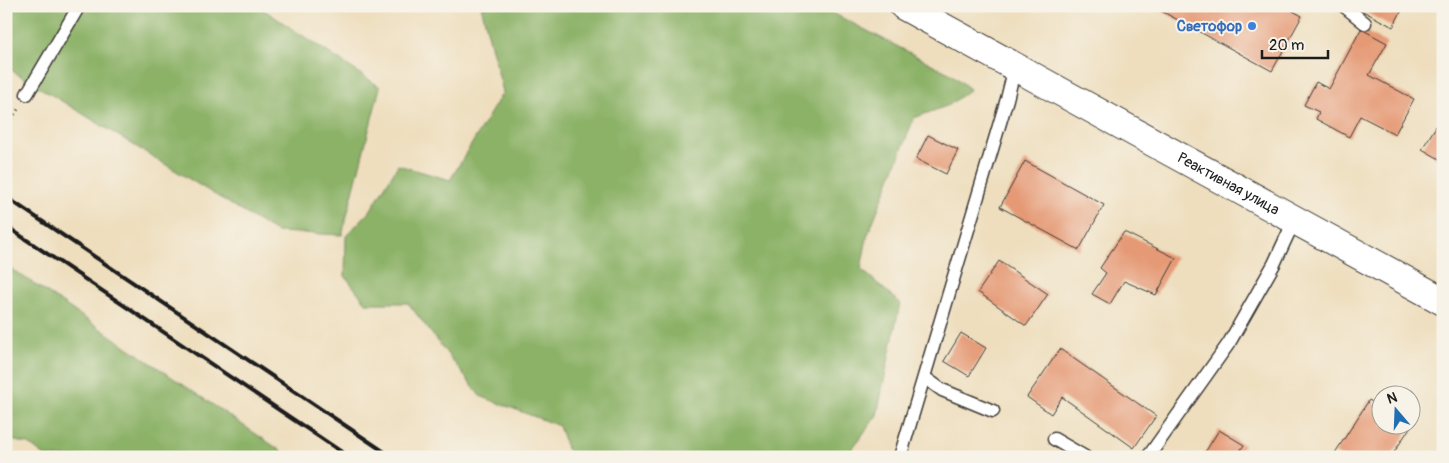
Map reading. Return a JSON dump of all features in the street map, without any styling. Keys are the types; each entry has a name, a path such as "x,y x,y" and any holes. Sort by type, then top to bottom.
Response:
{"main road":[{"name":"Реактивная улица","path":"904,6 1443,301"}],"lane":[{"path":"27,94 79,6"},
{"path":"1344,6 1365,22"},
{"path":"900,457 1015,67"},
{"path":"1148,457 1229,343 1274,264 1294,221"},
{"path":"924,377 942,390 994,411"},
{"path":"1054,439 1085,457"}],"path":[{"path":"6,127 27,94"}],"green space":[{"path":"6,6 258,6 380,87 342,235 276,232 6,67"},
{"path":"481,6 819,6 951,74 970,89 949,105 914,118 867,237 861,269 900,303 877,415 846,457 570,457 559,426 480,396 408,303 366,303 345,276 346,236 370,211 398,165 450,180 503,92"},
{"path":"6,265 290,457 46,457 29,444 6,439"}],"building":[{"path":"1152,6 1284,6 1302,16 1272,71"},
{"path":"1363,6 1404,6 1393,27 1361,10"},
{"path":"1361,29 1387,43 1369,75 1414,99 1395,134 1360,116 1349,137 1316,119 1319,112 1304,105 1316,82 1329,89"},
{"path":"1440,120 1443,121 1443,161 1422,149"},
{"path":"928,135 958,150 946,174 916,159"},
{"path":"1025,161 1104,205 1079,250 1000,207"},
{"path":"1124,232 1176,258 1156,295 1124,281 1110,304 1092,294 1106,273 1100,268"},
{"path":"999,261 1048,294 1026,326 978,292"},
{"path":"961,333 986,348 969,376 944,361"},
{"path":"1060,349 1156,416 1134,448 1062,397 1051,414 1027,397"},
{"path":"1369,400 1372,402 1372,436 1405,436 1391,457 1342,457 1335,453"},
{"path":"1219,430 1244,445 1236,457 1202,457"}],"railway":[{"path":"6,197 392,457"},
{"path":"6,226 349,457"}],"place":[{"name":"Светофор","path":"1252,26"}]}
